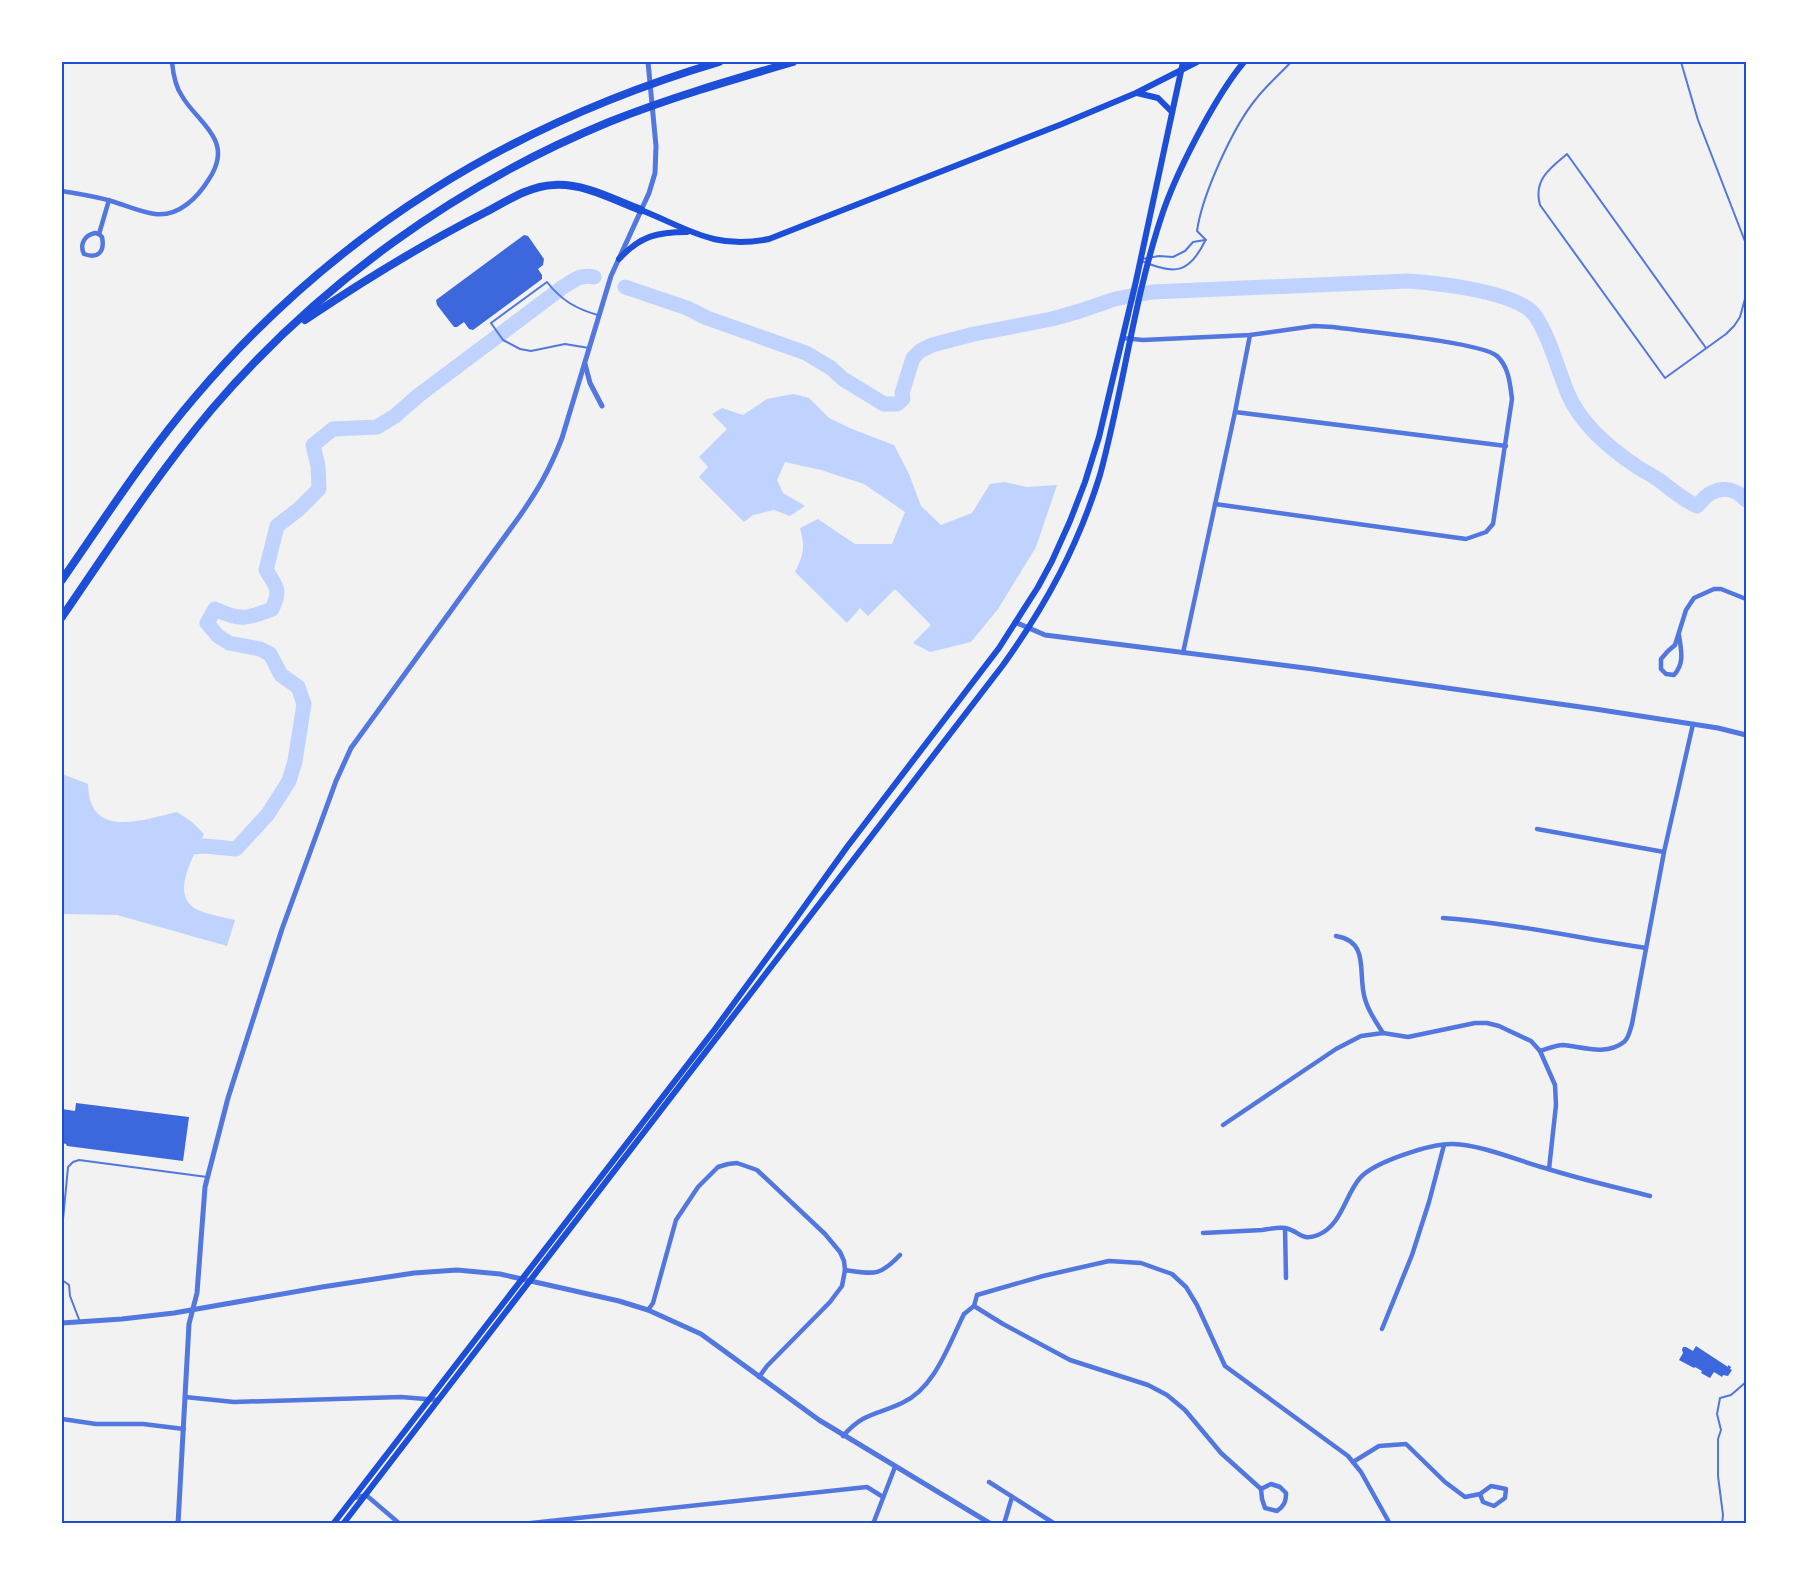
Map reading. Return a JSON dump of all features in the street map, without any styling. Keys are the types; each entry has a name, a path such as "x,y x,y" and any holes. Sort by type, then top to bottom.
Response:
{"highway":[{"path":"62,580 152,451 195,397 258,329 337,258 423,196 474,164 528,135 612,98 719,62"},
{"path":"62,617 179,452 221,399 282,335 379,253 428,218 505,172 565,141 633,112 794,62"},
{"path":"282,335 382,269 473,218 529,190 554,185 574,186 641,210"}],"main road":[{"path":"333,1524 714,1029 847,847 999,648 1052,561 1082,490 1099,437 1130,309 1183,62"},
{"path":"641,210 715,240 741,243 780,236 1046,131 1136,93 1197,62"},
{"path":"344,1524 1003,665 1029,628 1068,559 1091,504 1108,447 1148,261 1175,180 1212,109 1244,62"},
{"path":"1136,93 1158,98 1173,112"},
{"path":"619,259 630,247 655,234 691,232"}],"street":[{"path":"62,191 109,200 154,214 172,212 193,200 204,188 213,172 218,155 215,141 181,96 174,79 172,62"},
{"path":"178,1524 189,1324 197,1293 207,1177 228,1098 282,929 351,748 542,484 562,438 611,276 649,193 655,173 656,136 648,62"},
{"path":"99,234 88,234 83,243 84,254 96,256 103,249 103,241 99,234 109,200"},
{"path":"1122,338 1143,340 1250,335 1314,326 1333,327 1459,344 1492,352 1504,364 1512,399 1493,524 1486,532 1466,539 1215,504"},
{"path":"1183,653 1250,335"},
{"path":"584,363 590,383 602,406"},
{"path":"1235,412 1506,446"},
{"path":"1679,635 1682,659 1680,668 1674,675 1666,674 1661,669 1660,659 1675,645 1686,610 1694,598 1714,589 1746,599"},
{"path":"1015,622 1045,635 1313,669 1693,724 1746,735"},
{"path":"1540,1051 1561,1045 1588,1050 1610,1048 1624,1041 1632,1024 1664,852 1693,724"},
{"path":"1537,829 1664,852"},
{"path":"1443,918 1487,921 1646,948"},
{"path":"1336,936 1354,943 1359,952 1364,997 1383,1033"},
{"path":"1223,1125 1336,1049 1361,1036 1383,1033 1408,1037 1475,1023 1486,1023 1531,1041 1540,1051 1555,1085 1556,1105 1549,1169"},
{"path":"1203,1233 1285,1228 1306,1239 1326,1232 1334,1224 1361,1177 1370,1169 1383,1162 1422,1149 1450,1143 1475,1147 1650,1196"},
{"path":"1382,1329 1412,1255 1444,1145"},
{"path":"648,1310 653,1303 676,1220 684,1205 718,1167 737,1163 749,1166 767,1179 825,1234 840,1252 845,1270 842,1286 830,1302 759,1377"},
{"path":"1285,1228 1286,1278"},
{"path":"845,1270 865,1273 881,1272 900,1255"},
{"path":"843,1436 862,1418 903,1403 930,1382 964,1314 974,1306 977,1295 1088,1264 1109,1261 1141,1263 1172,1274 1186,1287 1197,1305 1225,1366 1336,1445 1353,1462 1390,1524"},
{"path":"62,1323 125,1319 414,1274 457,1270 500,1274 648,1310 701,1334 843,1436 991,1524"},
{"path":"974,1306 1070,1360 1139,1382 1167,1395 1185,1410 1221,1453 1261,1489 1265,1508 1277,1511 1283,1506 1286,1493 1280,1487 1271,1484 1261,1489"},
{"path":"185,1397 234,1402 401,1397 438,1400"},
{"path":"62,1419 96,1424 143,1424 184,1429"},
{"path":"1353,1462 1379,1446 1406,1444 1445,1482 1465,1497 1480,1494 1491,1485 1506,1489 1505,1498 1494,1506 1483,1502 1480,1494"},
{"path":"873,1524 895,1467"},
{"path":"989,1482 1055,1524"},
{"path":"522,1524 867,1487 883,1497"},
{"path":"352,1498 366,1495 400,1524"},
{"path":"1004,1524 1012,1497"}],"lane":[{"path":"1206,240 1197,231 1200,213 1223,155 1256,99 1292,62"},
{"path":"1681,62 1698,120 1746,244"},
{"path":"1706,348 1567,154 1546,171 1539,199 1540,205 1665,378 1706,348 1734,326 1740,317 1746,295"},
{"path":"1148,261 1160,256 1173,258 1179,256 1193,242 1206,240"},
{"path":"1139,260 1148,261 1170,270 1182,269 1188,266 1206,240"},
{"path":"589,348 565,344 531,351 520,349 503,340 490,323 547,282 569,304 599,315"},
{"path":"62,1230 68,1167 73,1162 91,1161 207,1177"},
{"path":"62,1280 69,1285 70,1296 80,1322"},
{"path":"1722,1524 1718,1476 1718,1439 1721,1430 1717,1414 1720,1398 1731,1395 1746,1382"}],"water":[{"path":"793,394 809,398 829,418 894,445 909,474 921,506 941,525 972,513 990,484 1004,482 1027,487 1057,485 1036,547 998,609 971,642 930,652 913,643 931,625 895,589 868,616 860,608 847,623 795,572 803,550 800,528 818,519 855,544 892,544 905,512 864,484 821,470 785,462 777,480 783,493 805,506 790,516 774,510 753,515 744,522 699,477 708,467 699,457 727,429 712,414 722,408 743,415 767,399"},
{"path":"62,774 88,784 91,802 97,813 107,820 134,821 177,812 204,834 186,874 185,895 189,904 198,910 235,920 227,946 117,915 62,914"}],"building":[{"path":"524,235 528,236 544,259 543,265 538,269 542,279 473,330 469,329 464,322 454,327 437,305 436,300"},
{"path":"76,1103 189,1117 183,1161 67,1146 62,1143 62,1109 75,1111"},
{"path":"1696,1346 1731,1367 1732,1370 1728,1376 1723,1375 1722,1377 1714,1372 1710,1378 1701,1373 1702,1371 1679,1360 1683,1347 1693,1351"}],"waterway":[{"path":"179,848 205,846 236,849 268,814 289,781 295,761 304,704 298,687 281,675 270,654 260,649 229,643 218,636 207,623 215,609 237,617 256,615 272,609 277,593 266,570 277,526 319,489 318,466 313,445 333,429 377,427 395,416 419,395 563,287 581,277 594,277"},
{"path":"625,287 806,353 884,404 897,404 903,399 902,393 913,358 920,351 932,345 974,334 1052,319 1115,299 1152,292 1408,281 1472,289 1506,298 1531,311 1542,327 1568,394 1580,415 1616,451 1697,506 1709,494 1721,490 1734,492 1746,500"}]}
